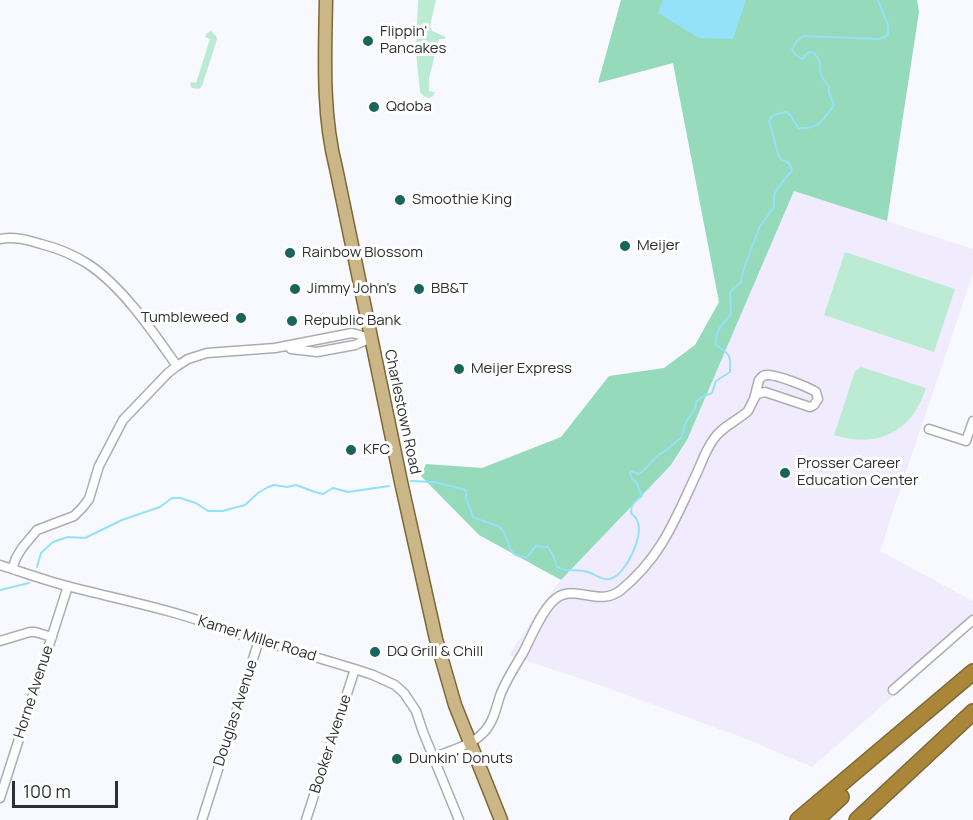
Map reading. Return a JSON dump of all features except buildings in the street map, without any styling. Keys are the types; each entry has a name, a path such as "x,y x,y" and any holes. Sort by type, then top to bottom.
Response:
{"highway":[{"path":"798,820 973,674"},
{"path":"816,820 973,674"},
{"path":"857,820 972,713"},
{"path":"871,820 972,713"}],"main road":[{"name":"Charlestown Road","path":"326,0 325,74 331,148 401,482 436,639 455,705 501,820"}],"street":[{"path":"0,239 14,238 45,245 61,250 88,264 125,298 177,366"},
{"path":"12,569 22,548 37,530 74,516 82,508 89,499 99,466 123,420 177,366 188,359 207,353 279,347 317,352 354,345 371,338"},
{"path":"433,758 482,735 492,720 509,676 555,599 565,594 577,593 597,597 609,596 621,590 646,566 664,542 714,438 748,411 757,394 765,392 807,407 813,405 818,399 813,390 768,375 759,380 754,399"},
{"path":"929,429 966,441 973,421"},
{"name":"Kamer Miller Road","path":"0,565 68,586 168,611 385,679 404,693 416,711 459,820"},
{"name":"Horne Avenue","path":"0,798 68,586"},
{"path":"893,690 973,620"},
{"path":"0,641 30,632 52,637"},
{"name":"Douglas Avenue","path":"202,820 259,640"},
{"name":"Booker Avenue","path":"306,820 355,669"}],"shaded area":[{"name":"Prosser Career Education Center","path":"794,191 973,249 973,273 880,551 973,601 973,626 812,767 744,738 594,683 509,655 561,580 679,455"}],"green space":[{"path":"418,0 436,0 430,26 432,31 446,37 439,39 429,78 429,91 435,92 428,98 420,92 418,73 416,49"},
{"path":"621,0 917,0 919,12 887,221 794,191 687,440 671,465 561,580 479,535 421,476 426,464 482,468 561,437 609,376 664,368 695,345 719,302 673,63 598,83"},
{"path":"211,31 217,39 202,86 199,89 192,88 190,84 191,82 196,83 210,39 205,37"},
{"path":"845,252 955,289 934,352 824,315"},
{"path":"861,367 926,388 912,416 902,426 879,438 850,439 834,435 855,371"}],"water":[{"path":"663,0 746,0 733,39 699,38 658,13"}],"waterway":[{"path":"411,481 434,482 466,490 466,498 473,517 501,528 510,549 516,555 527,557 536,546 548,547 557,567 561,569 584,571 607,579 616,576 622,570 628,562 638,535 639,526 637,519 631,513 632,507 635,501 642,496 630,473 632,471 641,473 681,438 696,402 712,393 716,381 730,372 729,356 716,345 720,328 731,314 730,292 741,282 760,226 774,207 774,194 792,171 790,165 778,154 769,120 776,114 787,112 798,128 816,126 834,105 829,87 822,77 820,62 814,53 809,52 802,59 792,50 798,40 804,36 880,39 888,35 888,25 878,0"},
{"path":"37,567 41,553 53,542 68,537 85,538 122,520 160,507 172,498 196,503 208,511 223,511 245,505 258,493 274,485 287,487 296,485 323,494 333,488 348,492 389,486"},
{"path":"0,590 29,583"}],"place":[{"name":"Flippin' Pancakes","path":"368,41"},
{"name":"Qdoba","path":"374,107"},
{"name":"Smoothie King","path":"400,200"},
{"name":"Meijer","path":"625,246"},
{"name":"Rainbow Blossom","path":"290,253"},
{"name":"Jimmy John's","path":"295,289"},
{"name":"BB&T","path":"419,289"},
{"name":"Tumbleweed","path":"241,318"},
{"name":"Republic Bank","path":"292,321"},
{"name":"Meijer Express","path":"459,369"},
{"name":"KFC","path":"351,450"},
{"name":"Prosser Career Education Center","path":"785,473"},
{"name":"DQ Grill & Chill","path":"375,652"},
{"name":"Dunkin' Donuts","path":"397,759"}]}
